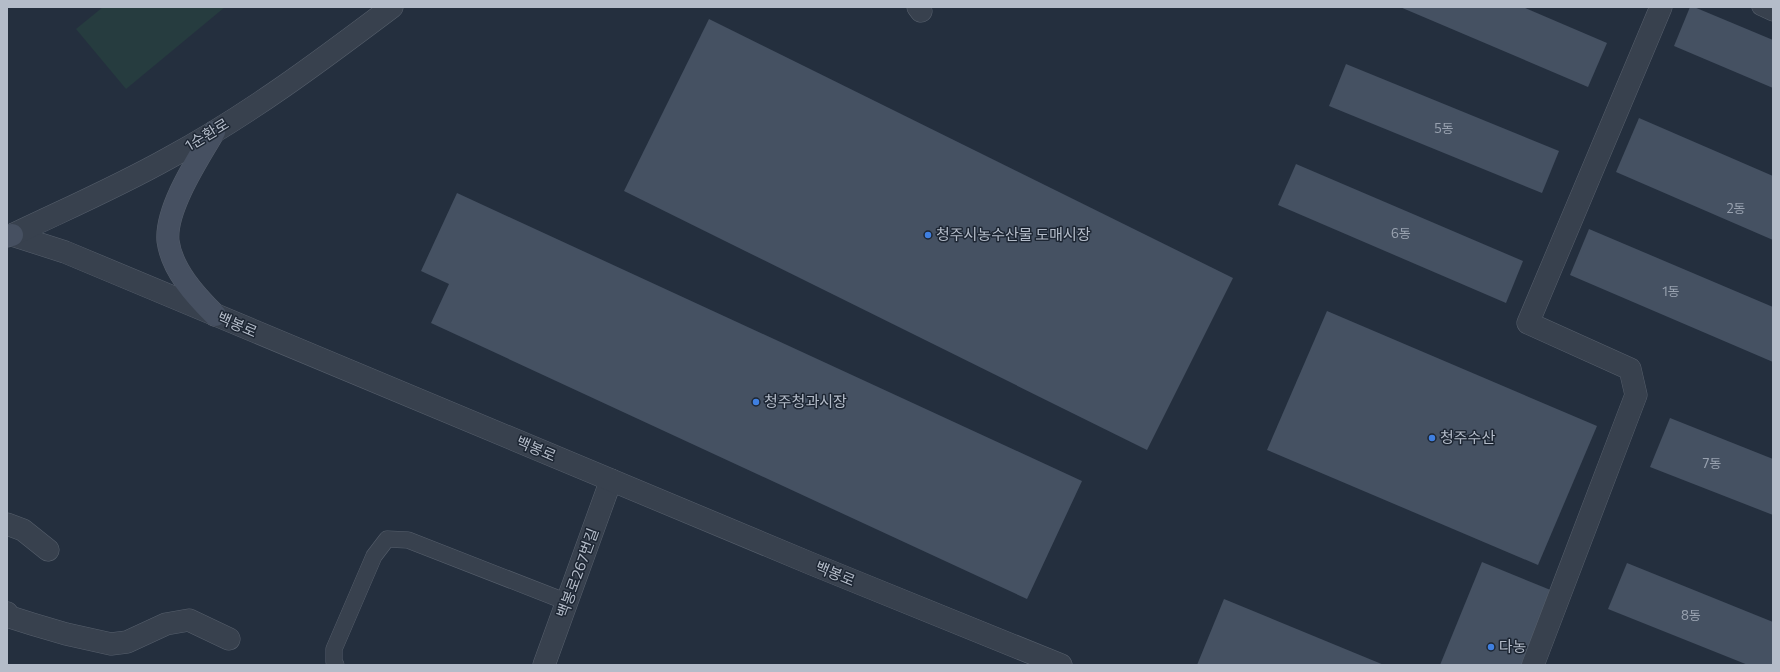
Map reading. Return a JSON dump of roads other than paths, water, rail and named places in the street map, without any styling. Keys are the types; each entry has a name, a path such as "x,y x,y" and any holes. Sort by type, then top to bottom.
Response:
{"main road":[{"path":"214,132 177,198 168,240 176,264 186,282 215,315"}],"street":[{"name":"1순환로","path":"9,236 167,159 214,132 301,75 392,7"},
{"path":"1533,665 1636,395 1630,369 1528,323 1661,7"},
{"name":"백봉로","path":"9,236 65,252 805,561 1060,665"},
{"name":"백봉로267번길","path":"544,665 611,480"},
{"path":"7,524 23,530 48,550"},
{"path":"7,613 10,617 32,624 66,634 111,644 128,642 166,624 189,620 229,639"}],"lane":[{"path":"1760,7 1773,13"},
{"path":"336,665 334,662 334,649 374,556 387,539 408,540 567,602"}],"place":[{"name":"청주시농수산물 도매시장","path":"928,235"},
{"name":"청주청과시장","path":"756,402"},
{"name":"청주수산","path":"1432,438"},
{"name":"다농","path":"1491,647"}]}
